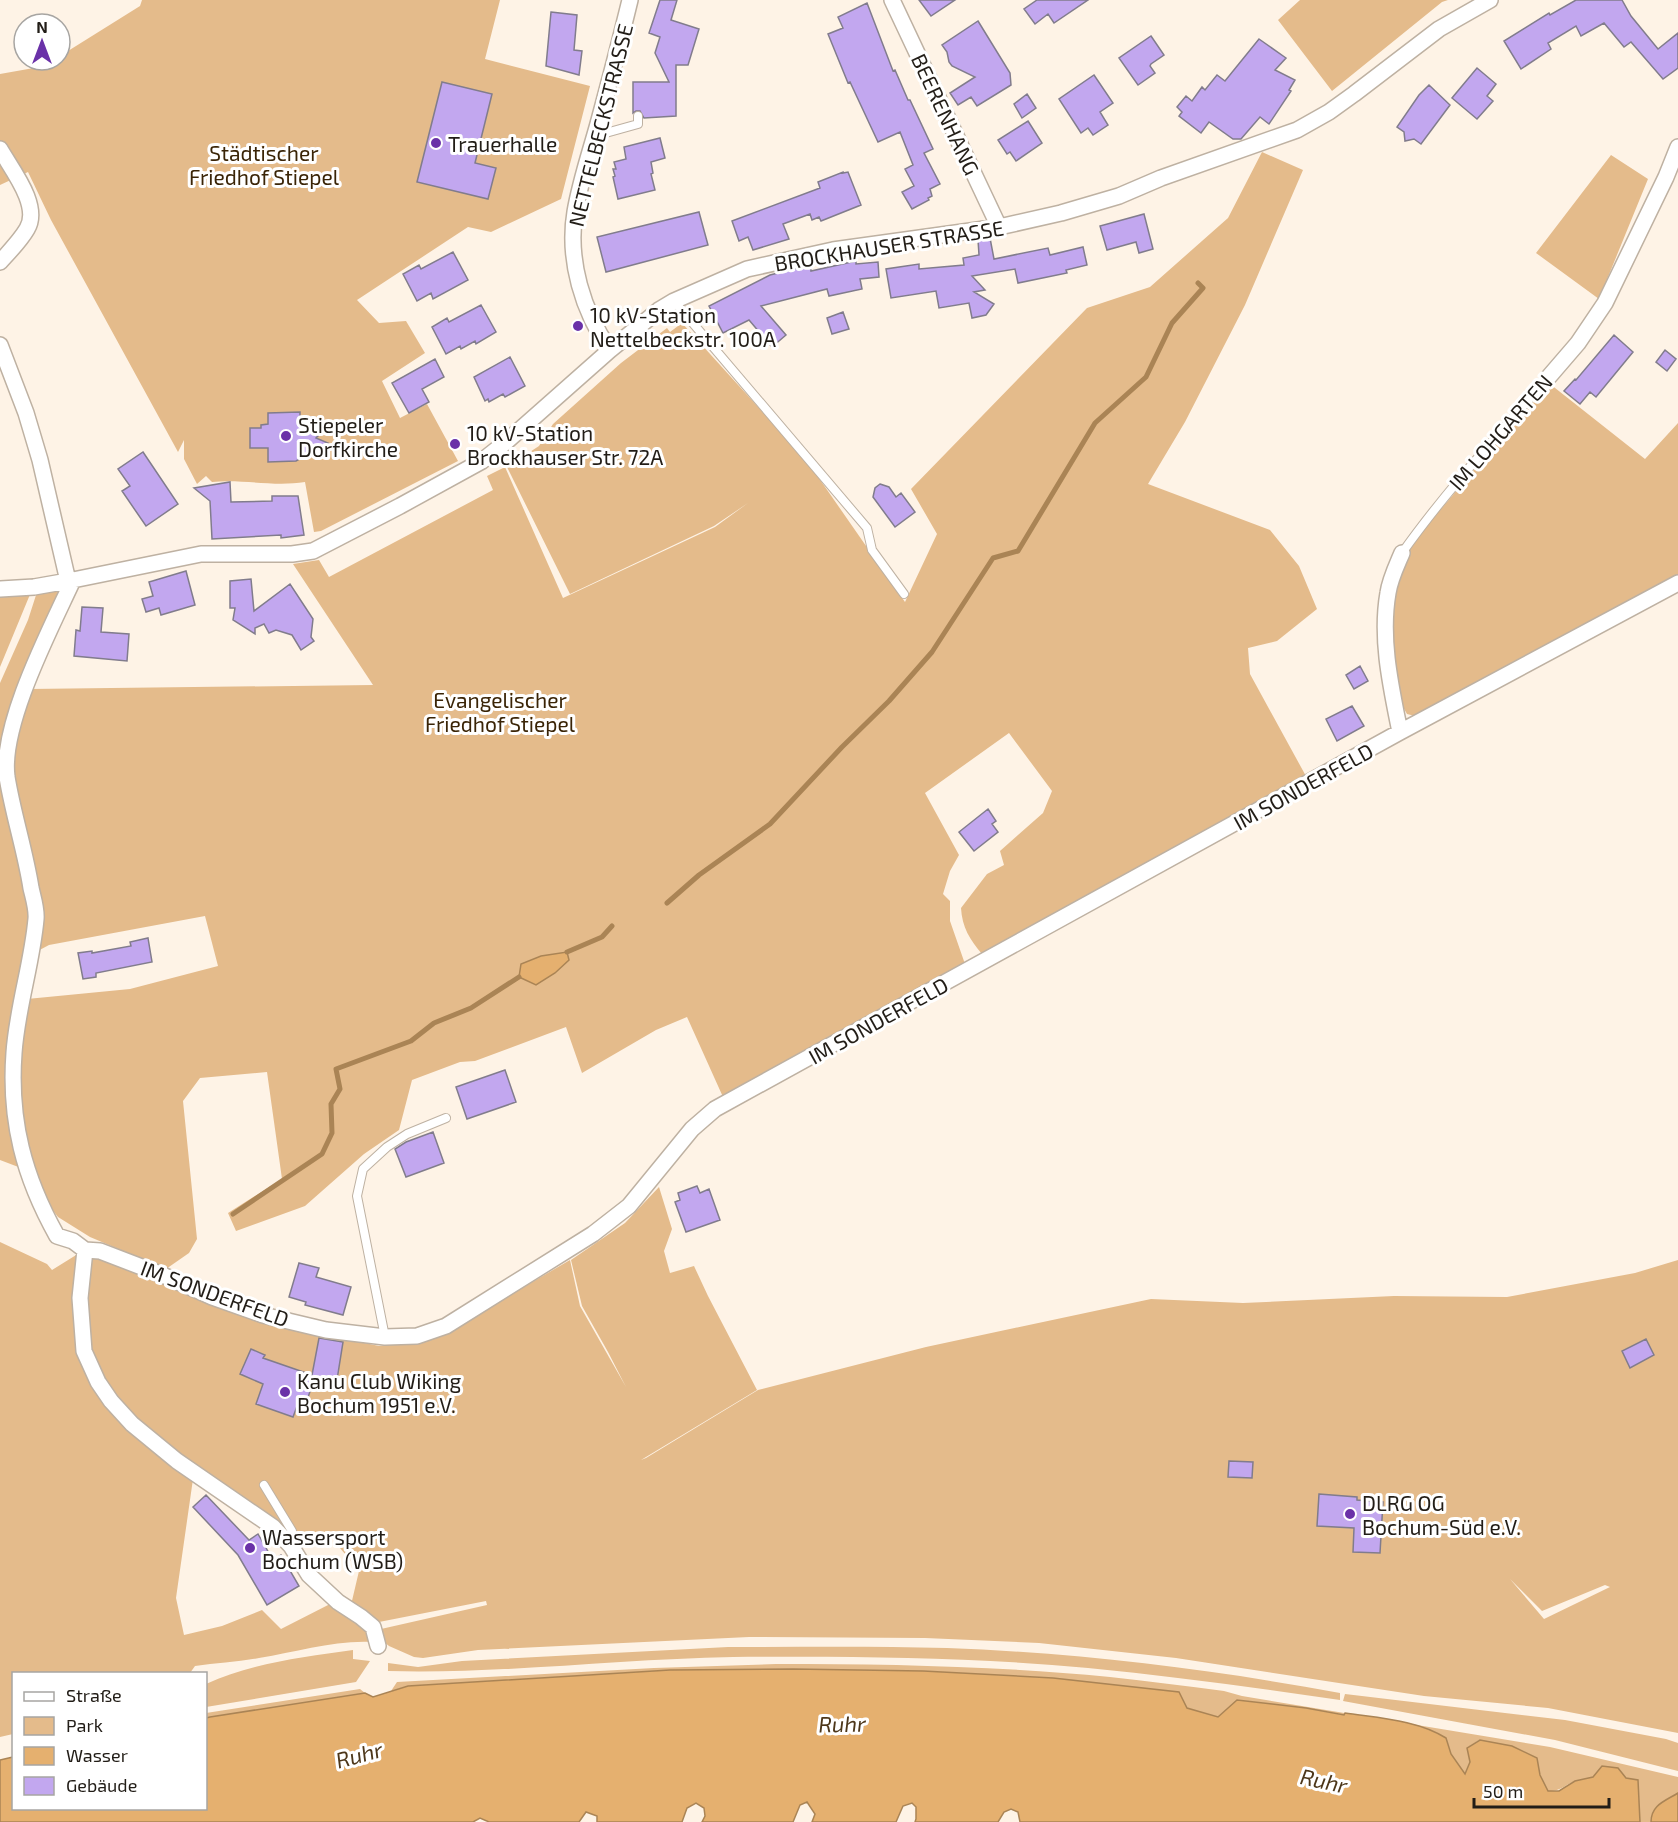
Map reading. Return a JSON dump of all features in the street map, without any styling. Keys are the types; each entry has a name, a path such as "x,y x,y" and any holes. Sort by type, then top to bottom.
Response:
{"street":[{"name":"NETTELBECKSTRASSE","path":"610,350 598,333 588,311 574,258 575,212 630,0"},
{"name":"BEERENHANG","path":"892,0 999,227"},
{"name":"BROCKHAUSER STRASSE","path":"0,589 34,587 70,581 201,554 292,554 313,551 482,461 507,442 610,350 674,301 747,269 880,242 999,227 1061,213 1119,196 1161,178 1297,130 1329,112 1439,29 1490,0"},
{"name":"IM LOHGARTEN","path":"1547,379 1578,343 1605,303 1678,147"},
{"path":"0,149 30,203 31,217 27,229 0,262"},
{"path":"0,345 26,413 40,460 70,581"},
{"name":"IM LOHGARTEN","path":"1400,732 1390,684 1386,630 1388,592 1402,553"},
{"name":"IM SONDERFELD","path":"70,581 35,661 16,716 9,745 7,774 36,916 14,1053 14,1106 21,1154 36,1195 57,1236 73,1241 85,1250 100,1251 212,1297 263,1315 326,1330 385,1337 417,1336 446,1326 593,1234 629,1206 692,1129 715,1109 1400,732 1678,583"},
{"path":"85,1250 80,1298 84,1351 98,1382 111,1401 132,1424 177,1461 273,1527 291,1546 309,1575 338,1602 373,1627 378,1646"}],"lane":[{"path":"595,136 638,124 638,116"},
{"path":"674,301 867,528 872,550 904,594"},
{"name":"IM LOHGARTEN","path":"1402,553 1424,521 1547,379"},
{"path":"385,1337 357,1196 363,1169 387,1147 407,1134 446,1118"},
{"path":"264,1485 292,1531 291,1546"}],"green space":[{"name":"Städtischer Friedhof Stiepel","path":"142,0 500,0 485,59 590,86 561,199 491,232 468,227 357,300 379,323 406,321 425,353 382,381 400,418 427,404 458,461 321,531 314,532 305,482 282,484 212,482 206,476 197,484 184,459 184,440 178,452 51,220 28,172 0,185 0,74 72,72 72,48 140,6"},
{"path":"1300,0 1448,0 1442,2 1332,91 1278,20"},
{"name":"Evangelischer Friedhof Stiepel","path":"1262,152 1303,170 1245,305 1185,422 1148,484 1270,530 1299,566 1317,609 1277,641 1248,648 1250,674 1307,778 982,954 967,933 961,908 987,874 1004,865 1000,851 1043,813 1052,791 1009,733 925,793 959,855 950,871 943,894 950,901 950,921 965,964 723,1097 687,1017 656,1030 582,1073 566,1027 475,1061 460,1062 412,1080 399,1130 364,1154 305,1206 236,1231 228,1213 282,1179 267,1072 200,1078 183,1101 197,1239 189,1253 166,1269 90,1237 58,1217 41,1195 26,1156 17,1055 27,999 130,989 218,966 205,916 49,945 34,953 10,773 15,731 29,689 373,685 293,564 319,560 329,577 493,490 487,476 505,467 563,598 715,527 748,503 714,526 570,594 507,467 539,446 553,424 621,363 667,328 670,332 682,323 807,461 905,602 937,534 911,489 1087,308 1150,287 1228,218"},
{"path":"1611,155 1648,179 1599,299 1536,253"},
{"path":"1550,384 1645,459 1678,423 1678,575 1424,714 1415,716 1407,714 1400,701 1397,686 1392,631 1395,593 1406,557 1424,528"},
{"path":"31,592 0,667 0,593"},
{"path":"37,592 63,592 6,746 35,918 15,997 21,1168 0,1160 0,683 28,620"},
{"path":"659,1187 672,1229 664,1251 670,1273 694,1266 757,1390 641,1460 758,1390 926,1347 1151,1299 1243,1303 1394,1296 1507,1297 1635,1273 1678,1260 1678,1733 1548,1708 1424,1696 1176,1658 1039,1643 925,1638 749,1637 478,1650 423,1658 414,1657 384,1642 381,1629 487,1605 486,1601 379,1622 351,1605 359,1571 326,1531 316,1537 300,1537 269,1488 291,1531 288,1531 178,1457 133,1419 105,1386 88,1349 87,1253 323,1334 379,1346 419,1341 447,1332 570,1260 580,1306 626,1387 582,1306 571,1260 625,1223","holes":["1510,1579 1542,1611 1605,1585 1610,1587 1544,1619"]},
{"path":"0,1242 47,1264 52,1270 81,1252 95,1384 193,1479 176,1598 184,1635 222,1626 262,1610 281,1629 332,1603 370,1630 373,1642 330,1645 195,1666 191,1672 12,1672 12,1734 0,1737"},
{"path":"728,1647 920,1647 1095,1658 1242,1677 1340,1693 1340,1700 1182,1678 1088,1668 911,1658 733,1657 474,1670 388,1671 388,1663 418,1667 462,1661"},
{"path":"353,1650 353,1659 370,1661 356,1682 207,1707 207,1684 241,1671 315,1655"},
{"path":"776,1664 943,1666 1110,1677 1224,1691 1345,1713 1345,1715 1237,1700 1218,1717 1053,1678 923,1671 670,1670 408,1686 391,1691 397,1682"},
{"path":"360,1689 365,1693 207,1718 207,1713"},
{"path":"1345,1694 1565,1720 1666,1739 1678,1743 1678,1771 1555,1740 1343,1701"},
{"path":"1412,1724 1550,1747 1678,1777 1678,1793 1657,1807 1651,1822 1640,1822 1638,1780 1586,1779 1574,1781 1558,1790 1548,1791 1540,1775 1537,1758 1512,1746 1479,1740 1467,1748 1470,1762 1465,1774 1451,1754 1446,1738"}],"water":[{"path":"567,952 569,960 555,973 536,985 519,977 521,964 541,956"},
{"name":"Ruhr","path":"670,1670 923,1671 1053,1678 1179,1692 1187,1708 1218,1717 1237,1700 1410,1723 1446,1738 1451,1754 1465,1774 1470,1762 1467,1748 1480,1740 1512,1746 1537,1758 1540,1775 1548,1791 1559,1791 1575,1781 1593,1777 1602,1766 1618,1768 1626,1778 1638,1780 1640,1822 1020,1822 1018,1812 1011,1809 1004,1812 998,1822 915,1822 916,1807 912,1803 903,1806 896,1822 812,1822 815,1814 807,1802 800,1805 793,1822 702,1822 705,1816 704,1808 696,1803 687,1808 682,1822 597,1822 597,1816 586,1812 579,1822 489,1822 480,1818 473,1822 0,1822 0,1760 12,1757 12,1810 207,1810 207,1718 365,1693 373,1697 408,1686"},
{"path":"1678,1793 1678,1822 1651,1822 1656,1807"}],"building":[{"path":"660,0 677,0 671,20 699,29 688,65 676,65 676,116 644,118 640,111 633,113 633,82 669,82 655,53 660,37 649,33"},
{"path":"919,0 955,0 931,16"},
{"path":"1037,0 1088,0 1054,23 1048,14 1035,24 1024,9"},
{"path":"1576,0 1622,0 1631,16 1658,49 1678,33 1678,68 1663,79 1631,42 1624,47 1604,23 1581,36 1576,26 1548,43 1551,49 1521,69 1504,41 1549,13 1550,15"},
{"path":"867,3 893,71 895,70 933,149 924,153 940,184 930,189 932,196 928,198 929,200 912,209 902,192 914,186 905,169 913,165 900,132 878,142 850,82 848,83 828,34 843,28 838,17"},
{"path":"551,12 577,15 574,50 582,51 579,75 546,66"},
{"path":"978,21 1010,73 1011,85 977,106 971,97 958,105 950,93 975,77 952,66 942,45"},
{"path":"1151,36 1164,55 1150,66 1155,73 1138,85 1119,58"},
{"path":"1259,39 1286,58 1275,70 1295,80 1289,90 1291,91 1269,124 1260,117 1241,139 1233,139 1209,122 1201,133 1179,116 1182,112 1177,107 1186,96 1192,101 1202,87 1205,90 1217,75 1225,81"},
{"path":"1477,68 1496,84 1487,96 1493,101 1477,119 1452,98"},
{"path":"1094,75 1113,103 1100,112 1108,125 1093,135 1088,128 1081,133 1059,99"},
{"name":"Trauerhalle","path":"442,82 492,94 475,163 496,168 488,199 417,182"},
{"path":"1429,85 1450,105 1421,144 1414,139 1405,141 1404,132 1397,127 1419,95"},
{"path":"1027,94 1036,108 1022,118 1014,104"},
{"path":"1028,121 1042,143 1016,161 1010,152 1007,154 998,140"},
{"path":"660,138 665,158 651,162 655,190 618,199 613,169 616,169 614,162 626,159 624,147"},
{"path":"848,172 861,205 821,221 819,217 812,220 810,214 783,224 789,239 753,250 748,237 739,241 732,221 820,188 818,182"},
{"path":"699,212 708,245 606,272 597,237"},
{"path":"1144,214 1153,249 1139,253 1136,242 1107,250 1100,226"},
{"path":"990,238 994,259 1048,248 1050,255 1083,247 1087,265 1066,270 1067,273 1018,283 1015,269 972,276 985,290 974,292 994,304 986,315 972,318 969,303 939,308 936,291 891,298 886,269 919,264 919,269 964,265 963,258 979,255 978,240"},
{"path":"453,252 468,280 433,299 431,293 417,301 403,274 419,265 421,269"},
{"path":"856,261 856,264 878,262 879,277 860,279 862,289 829,296 827,289 761,306 786,335 772,347 749,320 723,333 709,306 770,275 810,265 811,271"},
{"path":"481,305 496,332 476,344 475,341 461,349 460,346 446,354 432,327 447,318 449,322"},
{"path":"843,312 849,329 832,334 827,318"},
{"path":"1614,335 1633,352 1596,397 1590,392 1580,404 1564,391"},
{"path":"1665,350 1676,359 1667,371 1656,362"},
{"path":"510,357 525,386 505,397 503,394 489,402 488,399 485,401 474,377"},
{"path":"435,359 444,377 422,389 429,402 409,413 392,383"},
{"name":"Stiepeler Dorfkirche","path":"300,412 300,417 314,417 314,422 323,431 316,438 328,443 296,461 268,462 268,448 250,448 250,428 261,428 261,425 268,424 268,413"},
{"path":"143,452 178,504 146,526 122,491 130,486 118,469"},
{"path":"230,482 231,502 272,501 272,496 298,496 304,535 281,538 281,535 212,539 210,501 194,488"},
{"path":"880,484 889,487 896,497 901,493 915,512 895,527 873,497 875,488"},
{"path":"186,571 195,605 161,615 159,608 146,612 142,599 153,596 149,582"},
{"path":"251,579 254,611 290,584 313,619 311,637 314,641 301,650 292,635 276,630 269,633 264,624 255,628 255,634 233,620 235,608 230,608 230,581"},
{"path":"82,607 103,608 101,632 129,634 127,661 74,656 76,630 80,631"},
{"path":"1360,666 1368,681 1354,689 1346,675"},
{"path":"1352,706 1364,726 1337,741 1326,719"},
{"path":"988,809 996,821 992,824 998,832 974,851 959,832"},
{"path":"148,938 152,962 96,973 96,977 83,979 78,953 92,951 92,953 131,946 130,942"},
{"path":"505,1070 516,1102 467,1119 456,1087"},
{"path":"433,1132 444,1163 406,1177 395,1149 406,1142"},
{"path":"697,1186 700,1193 709,1189 720,1220 686,1232 675,1202 680,1200 678,1193"},
{"path":"299,1263 319,1268 316,1277 351,1287 343,1315 305,1305 306,1302 289,1297"},
{"path":"319,1338 343,1342 336,1386 313,1383 306,1403 299,1401 293,1417 256,1404 263,1384 240,1374 251,1349 265,1355 263,1358 312,1375"},
{"path":"1646,1339 1654,1355 1630,1368 1622,1351"},
{"path":"1229,1461 1253,1462 1252,1478 1228,1477"},
{"name":"DLRG OG Bochum-Süd e.V.","path":"1319,1494 1383,1502 1380,1553 1353,1552 1354,1528 1317,1526"},
{"path":"206,1495 249,1540 258,1534 273,1560 281,1555 299,1586 267,1605 238,1555 193,1507"}],"waterway":[{"path":"667,903 699,875 770,824 889,701 932,652 993,558 1018,551 1095,423 1146,377 1172,323 1203,288 1198,283"},
{"path":"567,952 602,937 612,926"},
{"path":"233,1214 322,1154 332,1133 331,1104 340,1089 336,1069 411,1041 434,1023 471,1008 519,977"}],"place":[{"name":"Trauerhalle","path":"436,143"},
{"name":"10 kV-Station Nettelbeckstr. 100A","path":"578,326"},
{"name":"Stiepeler Dorfkirche","path":"286,436"},
{"name":"10 kV-Station Brockhauser Str. 72A","path":"455,444"},
{"name":"Kanu Club Wiking Bochum 1951 e.V.","path":"285,1392"},
{"name":"DLRG OG Bochum-Süd e.V.","path":"1350,1514"},
{"name":"Wassersport Bochum (WSB)","path":"250,1548"}]}
